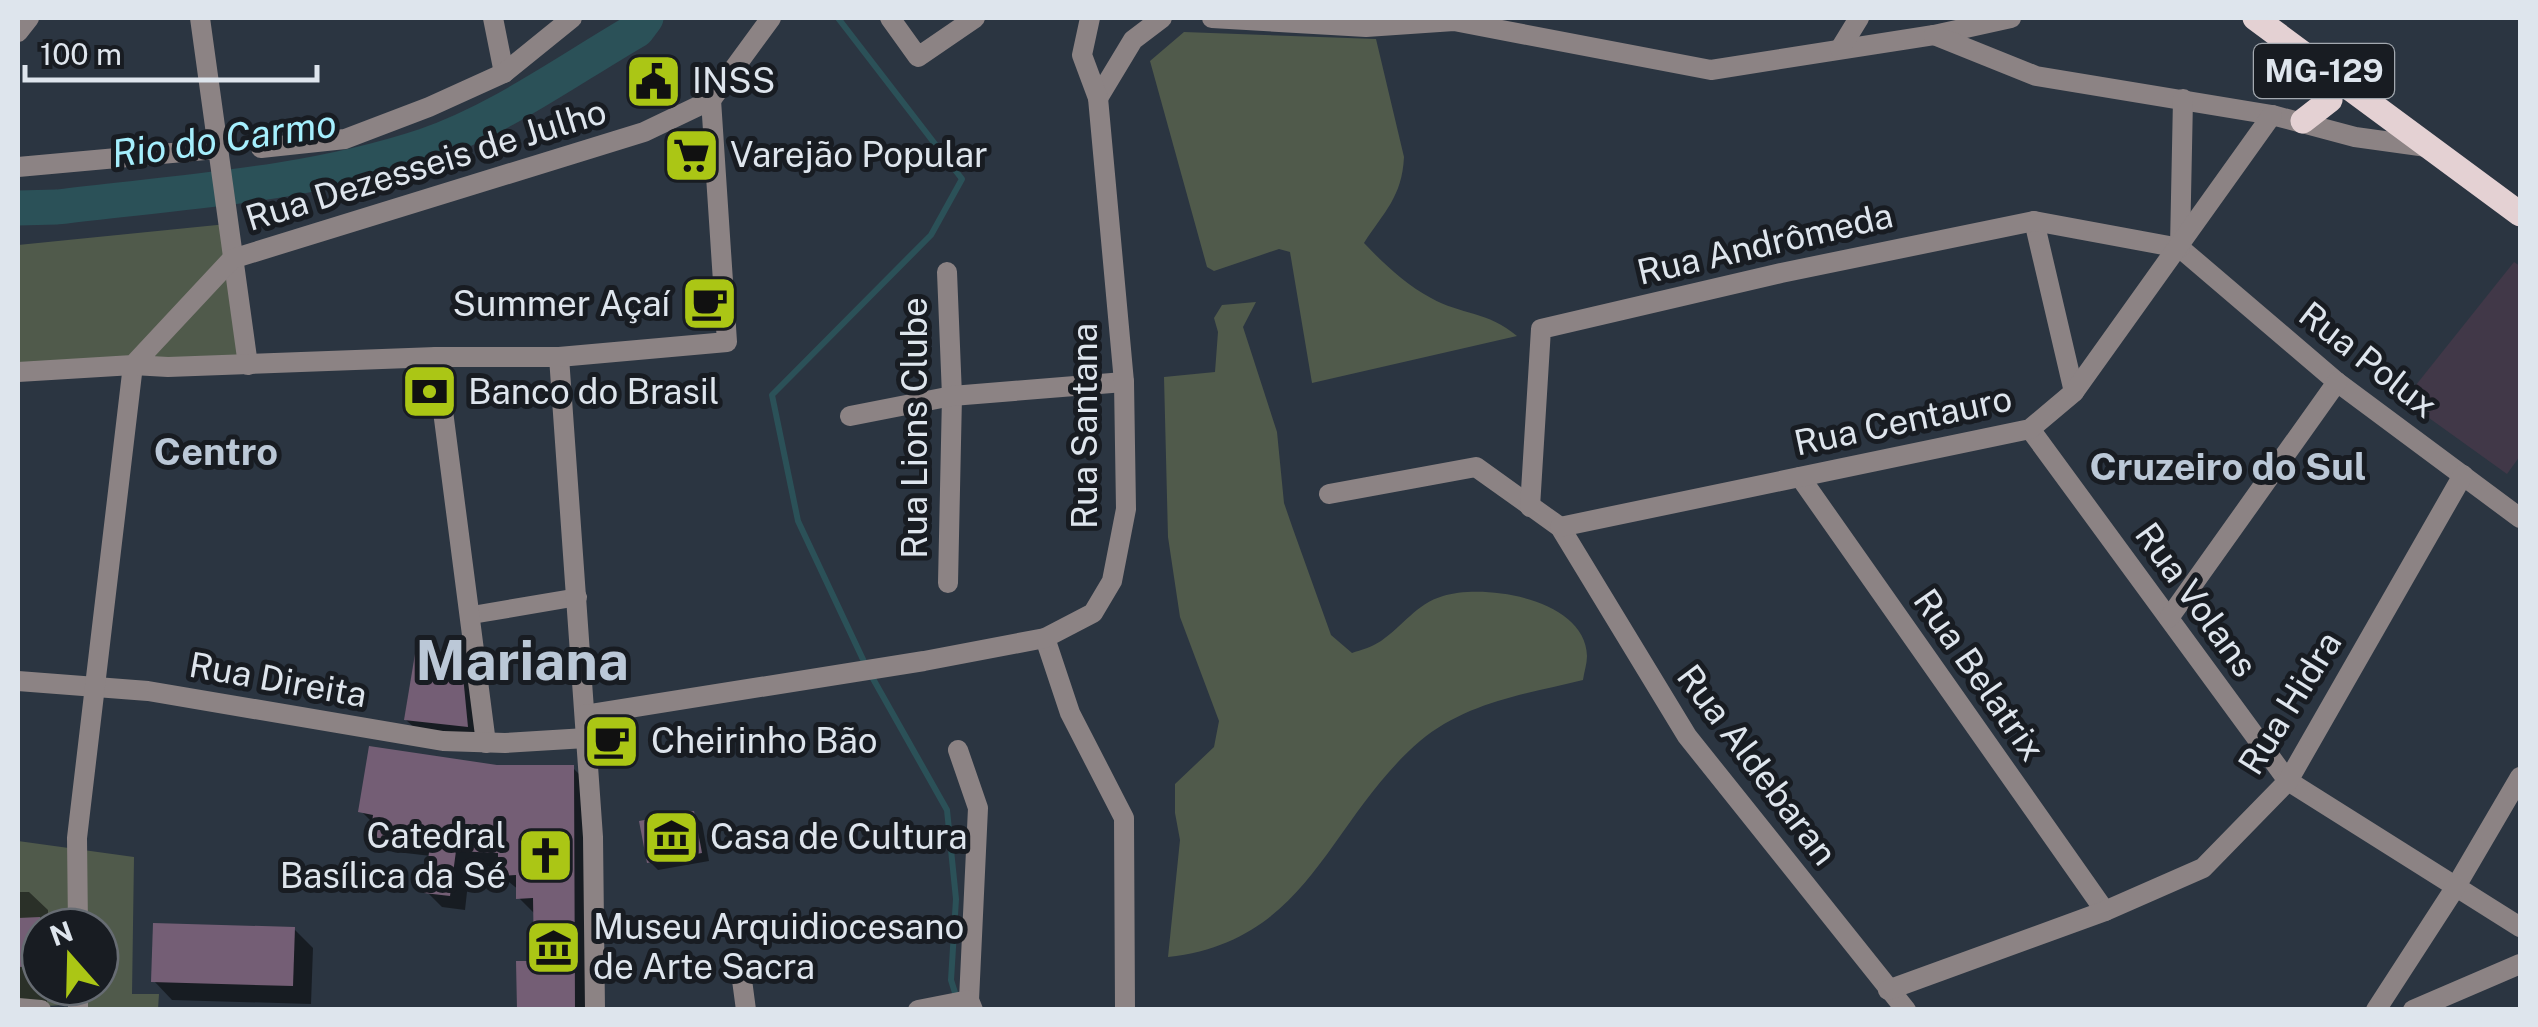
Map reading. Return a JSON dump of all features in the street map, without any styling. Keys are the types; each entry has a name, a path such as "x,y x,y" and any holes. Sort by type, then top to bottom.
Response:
{"main road":[{"name":"MG-129","path":"2255,18 2520,214"},
{"path":"2302,121 2330,100 2312,62"}],"street":[{"path":"18,32 29,18"},
{"path":"200,18 248,364"},
{"path":"493,18 504,73"},
{"path":"261,148 346,138 429,107 504,73 572,18"},
{"name":"Rua Dezesseis de Julho","path":"232,259 644,132 711,100 771,18"},
{"path":"890,18 918,57 975,18"},
{"name":"Rua Santana","path":"585,715 1046,638 1093,613 1112,581 1126,509 1124,382 1098,98 1082,55 1090,18"},
{"path":"1098,98 1133,40 1162,18"},
{"path":"1224,18 1454,20 1711,70 1934,35 2011,18"},
{"path":"1840,49 1858,18"},
{"path":"1934,35 2036,76 2272,115 2355,137 2429,147"},
{"path":"2180,248 2183,99"},
{"path":"18,372 436,357 559,358 727,342 711,100"},
{"name":"Rua Centauro","path":"1560,528 2030,429 2074,392 2272,115"},
{"path":"18,168 217,156"},
{"path":"2034,221 2074,392"},
{"name":"Rua Andrômeda","path":"1530,506 1541,328 2034,221 2180,248"},
{"name":"Rua Polux","path":"2180,248 2337,382 2520,518"},
{"path":"78,907 77,838 134,365 232,259"},
{"name":"Rua Lions Clube","path":"947,272 952,396 948,583"},
{"path":"436,357 486,743"},
{"path":"559,358 592,837 595,1010"},
{"path":"850,416 952,396 1124,382"},
{"path":"2169,618 2337,382"},
{"name":"Rua Volans","path":"2030,429 2288,782 2520,926"},
{"name":"Rua Aldebaran","path":"1328,494 1476,467 1560,528 1688,736 1906,1010"},
{"name":"Rua Hidra","path":"1888,990 2105,910 2202,868 2288,782 2462,474"},
{"name":"Rua Belatrix","path":"1800,477 2105,910"},
{"path":"472,615 578,597"},
{"path":"1046,638 1070,713 1124,818 1126,1010"},
{"name":"Rua Direita","path":"18,681 170,694 390,733 486,743 586,738"},
{"path":"918,1010 971,1005 978,808 958,750"},
{"path":"2376,1010 2455,888 2520,777"},
{"path":"2413,1010 2520,964"},
{"path":"740,965 746,1010"},
{"path":"18,1008 40,1010"}],"shaded area":[{"path":"2514,262 2520,266 2520,456 2507,474 2404,400"}],"green space":[{"path":"1184,32 1376,39 1404,157 1396,194 1364,243 1421,292 1496,322 1517,336 1312,383 1290,252 1279,249 1214,271 1207,267 1150,61"},
{"path":"227,224 244,355 18,364 18,245"},
{"path":"1256,302 1243,327 1277,432 1284,503 1331,635 1352,653 1381,641 1417,610 1443,596 1507,594 1552,609 1570,621 1582,637 1587,662 1583,680 1498,701 1438,728 1388,773 1286,903 1255,928 1216,946 1168,957 1180,840 1175,784 1214,747 1219,721 1180,617 1168,537 1164,377 1215,372 1218,332 1214,318 1222,305"},
{"path":"18,841 134,857 132,994 159,994 158,1009 78,1009 120,1007 120,907 20,907 20,1007 33,1007 18,1008"}],"building":[{"path":"415,654 461,655 468,727 404,720"},
{"path":"369,746 497,765 574,765 575,1010 517,1010 516,961 534,961 533,898 516,899 516,875 498,876 498,853 456,851 450,896 424,893 430,844 370,837 373,815 358,812"},
{"name":"Casa de Cultura","path":"694,811 702,853 647,863 639,821"},
{"path":"18,918 20,918 18,967"},
{"path":"153,923 295,927 293,986 151,982"}],"waterway":[{"name":"Rio do Carmo","path":"18,208 57,207 288,178 424,146 480,123 533,93 637,30 646,18"},
{"path":"838,18 962,179 931,235 772,395 798,521 867,668 947,810 956,899 951,980 957,999"}],"place":[{"name":"INSS","path":"653,81"},
{"name":"Varejão Popular","path":"691,155"},
{"name":"Summer Açaí","path":"709,304"},
{"name":"Banco do Brasil","path":"429,392"},
{"name":"Cheirinho Bão","path":"612,741"},
{"name":"Casa de Cultura","path":"671,837"},
{"name":"Catedral Basílica da Sé","path":"545,856"},
{"name":"Museu Arquidiocesano de Arte Sacra","path":"554,947"}],"district":[{"name":"Centro","path":"216,452"},
{"name":"Cruzeiro do Sul","path":"2228,467"},
{"name":"Mariana","path":"522,661"}]}
